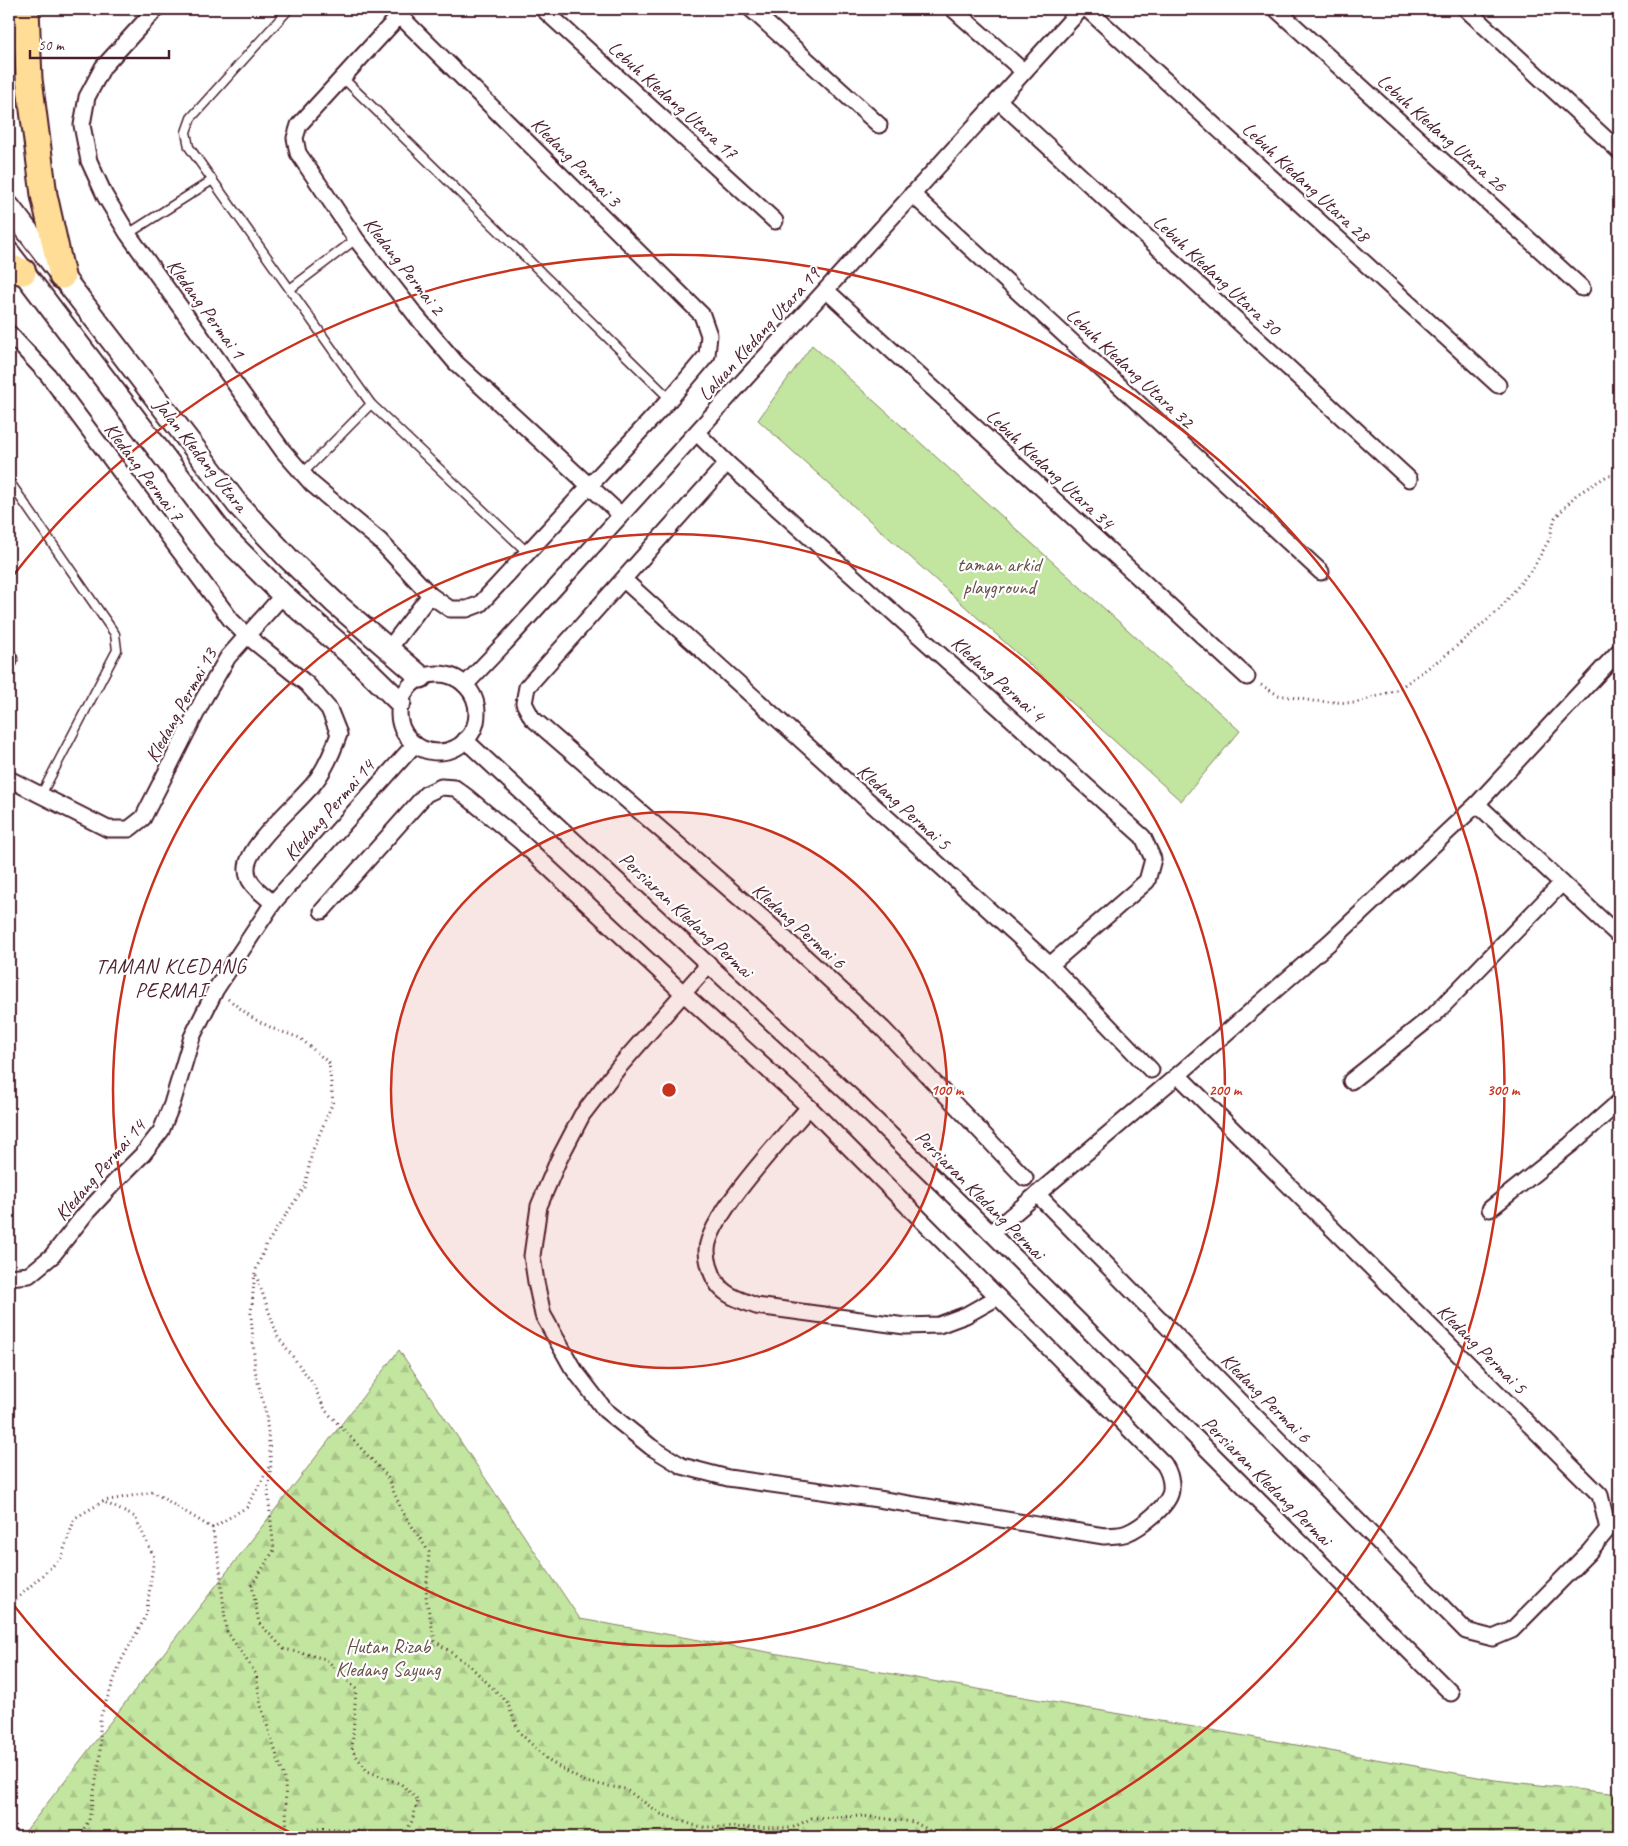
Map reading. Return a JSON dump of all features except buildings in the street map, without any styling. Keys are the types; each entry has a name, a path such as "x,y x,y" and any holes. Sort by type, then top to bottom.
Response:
{"highway":[{"path":"26,9 30,89 44,195 62,276"}],"main road":[{"name":"Jalan Kledang Utara","path":"9,207 238,505 288,558 388,650 421,677"},
{"name":"Jalan Kledang Utara","path":"13,264 225,537 283,595 357,660 400,702"}],"street":[{"name":"Kledang Permai 1","path":"156,9 104,68 87,97 82,126 88,161 105,196 128,234 283,451 302,474 380,541 414,580 430,595 450,609 467,609 480,604 670,399 707,355"},
{"name":"Lebuh Kledang Utara 17","path":"543,9 775,221"},
{"path":"751,9 879,125"},
{"path":"952,9 1023,72"},
{"name":"Laluan Kledang Utara 19","path":"465,685 505,644 1081,9"},
{"name":"Lebuh Kledang Utara 28","path":"1087,9 1498,386"},
{"name":"Lebuh Kledang Utara 26","path":"1276,9 1582,288"},
{"path":"1466,9 1619,151"},
{"name":"Kledang Permai 2","path":"397,12 299,125 295,138 298,153 356,239 416,317 456,363 621,515"},
{"name":"Kledang Permai 3","path":"397,12 702,315 709,334 707,355"},
{"name":"Lebuh Kledang Utara 30","path":"998,100 1409,479"},
{"name":"Lebuh Kledang Utara 32","path":"912,194 1321,572"},
{"name":"Lebuh Kledang Utara 34","path":"826,290 1247,677"},
{"name":"Kledang Permai 7","path":"9,333 48,375 206,589 246,635"},
{"name":"Kledang Permai 4","path":"696,433 1143,837 1153,859 1147,881 1050,965"},
{"path":"624,580 727,463"},
{"name":"Kledang Permai 6","path":"624,580 527,687 524,703 532,718 765,920 883,1029 1025,1178"},
{"name":"Kledang Permai 5","path":"624,580 1050,965 1151,1070"},
{"name":"Kledang Permai 13","path":"42,795 108,829 129,829 144,818 204,698 228,657 283,595"},
{"path":"388,650 430,595"},
{"name":"Kledang Permai 14","path":"246,635 307,684 329,709 339,734 331,756 315,782 253,849 247,867 251,883 273,903"},
{"path":"991,1233 1330,942 1477,804 1619,651"},
{"path":"444,674 456,678 465,685 476,702 476,723 472,732 456,747 435,751 424,749 414,744 406,735 401,725 400,702 412,683 421,677 444,674"},
{"name":"Persiaran Kledang Permai","path":"465,740 853,1098 991,1233 1451,1693"},
{"name":"Kledang Permai 14","path":"9,1277 29,1274 52,1256 86,1213 143,1154 161,1131 172,1104 192,1037 216,989 273,903 414,744"},
{"path":"9,779 42,795"},
{"path":"322,911 426,794 441,787 455,788 521,842 683,993 809,1107 1164,1464 1170,1475 1171,1492 1162,1506 1144,1524 1126,1534 1104,1536 878,1499 728,1478 682,1466 651,1447 605,1410 572,1367 543,1315 532,1256 539,1206 558,1161 582,1115 618,1068 683,993 709,964"},
{"path":"1477,804 1619,936"},
{"path":"1351,1081 1435,1014 1562,883"},
{"name":"Kledang Permai 5","path":"1178,1074 1600,1495 1608,1529 1575,1566 1512,1630 1494,1638 1466,1630"},
{"path":"1490,1209 1570,1145 1619,1102"},
{"path":"809,1107 742,1186 716,1223 707,1249 711,1271 719,1286 733,1297 756,1306 905,1326 939,1325 966,1315 998,1297"},
{"name":"Kledang Permai 6","path":"1037,1194 1466,1630"}],"lane":[{"path":"289,9 191,118 186,132 189,147 211,181 372,404 528,553"},
{"path":"342,77 670,399"},
{"path":"128,234 211,181"},
{"path":"290,289 356,239"},
{"path":"302,474 372,404"},
{"path":"9,480 115,634 117,650 42,795"}],"path":[{"path":"1247,677 1278,695 1313,701 1355,703 1397,690 1446,655 1498,611 1533,568 1549,540 1555,518 1576,495 1607,476 1619,475"},
{"path":"216,989 254,1019 274,1029 300,1038 329,1064 333,1102 312,1152 305,1186 266,1245 255,1272 250,1313 254,1370 266,1414 270,1464 268,1493 274,1550 252,1585 259,1623 284,1649 326,1659 356,1689 352,1750 367,1771 401,1784 418,1800 412,1821 403,1837"},
{"path":"255,1272 278,1337 310,1381 326,1412 387,1476 402,1511 429,1552 426,1598 435,1641 470,1666 507,1702 519,1732 550,1761 585,1782 625,1789 661,1814 699,1827 792,1828 812,1818 862,1816 914,1822 941,1837"},
{"path":"212,1528 247,1507 270,1464"},
{"path":"9,1606 60,1558 75,1518 104,1501 153,1492 212,1528 219,1560 226,1630 256,1674 261,1706 285,1781 286,1837 322,1828 359,1831 382,1837"},
{"path":"80,1837 89,1820 100,1758 100,1718 121,1661 146,1616 154,1556 135,1516 104,1501"}],"green space":[{"name":"taman arkid playground","path":"812,345 1240,731 1181,801 758,420"},
{"name":"Hutan Rizab Kledang Sayung","path":"399,1350 580,1619 1495,1780 1619,1794 1619,1837 21,1837"}],"district":[{"name":"TAMAN KLEDANG PERMAI","path":"171,978"}]}
